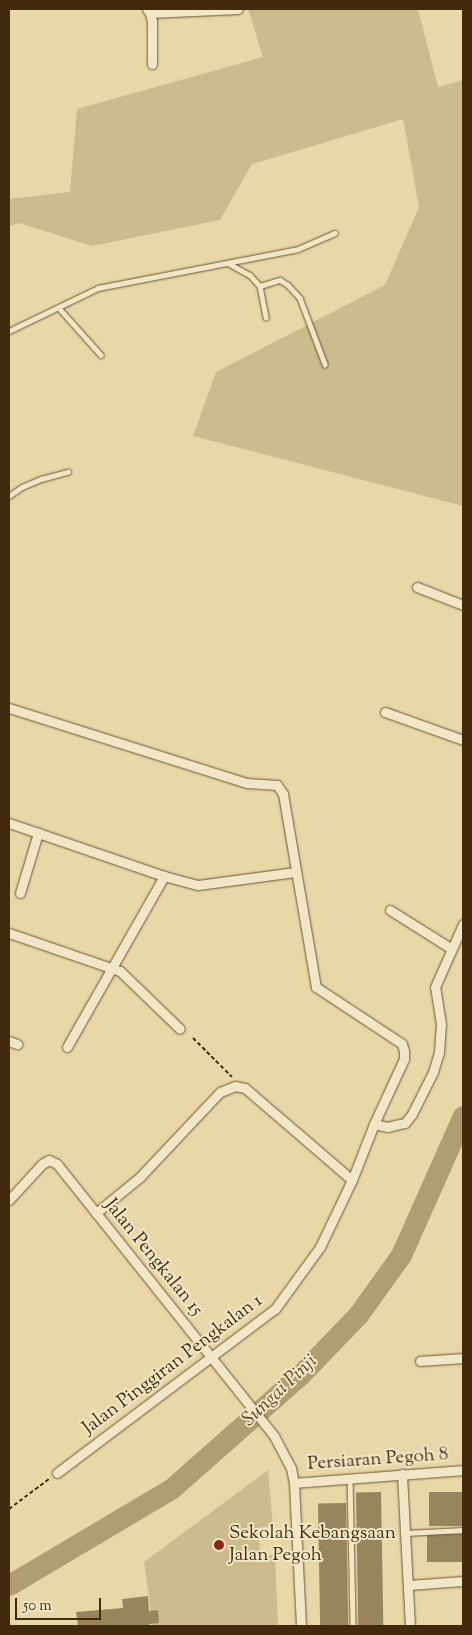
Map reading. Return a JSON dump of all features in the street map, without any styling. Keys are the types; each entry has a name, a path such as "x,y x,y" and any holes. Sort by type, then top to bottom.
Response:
{"street":[{"path":"152,64 152,22 149,11 238,9"},
{"path":"417,586 463,605"},
{"name":"Jalan Pinggiran Pengkalan 1","path":"9,708 247,783 277,785 283,794 316,987 402,1044 404,1051 404,1059 374,1124 352,1180 320,1248 275,1309 57,1473"},
{"path":"385,712 463,740"},
{"path":"9,823 164,876 198,885 295,872"},
{"path":"20,893 38,833"},
{"path":"67,1047 164,876"},
{"path":"390,910 452,948"},
{"path":"374,1124 387,1127 404,1123 412,1114 430,1079 439,1052 441,1024 435,987 463,924"},
{"path":"9,933 120,971 180,1028"},
{"path":"96,1213 140,1177 220,1092 235,1086 245,1088 352,1180"},
{"name":"Jalan Pengkalan 15","path":"9,1200 42,1164 49,1160 57,1164 274,1436 291,1468 294,1483 302,1626"},
{"path":"420,1362 463,1358"},
{"name":"Persiaran Pegoh 8","path":"294,1483 463,1470"},
{"path":"402,1474 410,1626"},
{"path":"409,1585 463,1581"}],"lane":[{"path":"9,331 98,288 298,249 334,233"},
{"path":"228,263 250,275 260,286 266,316"},
{"path":"260,286 280,280 288,285 300,298 325,364"},
{"path":"59,308 101,355"},
{"path":"9,496 40,479 68,472"},
{"path":"350,1478 353,1626"},
{"path":"406,1534 463,1530"}],"path":[{"path":"193,1038 233,1078 235,1086"},
{"path":"9,1508 57,1473"}],"shaded area":[{"path":"248,9 418,9 438,87 463,80 463,506 193,436 216,372 385,285 419,207 403,119 252,164 220,220 92,246 19,223 9,226 9,199 70,192 77,109 263,57"},
{"name":"Sekolah Kebangsaan Jalan Pegoh","path":"268,1470 273,1525 259,1528 260,1556 275,1555 278,1626 153,1626 144,1562"}],"building":[{"path":"356,1492 381,1492 383,1626 358,1626"},
{"path":"429,1492 463,1492 463,1526 429,1526"},
{"path":"318,1503 346,1503 348,1626 320,1626"},
{"path":"427,1534 463,1534 463,1562 427,1562"},
{"path":"148,1596 149,1611 158,1610 159,1623 149,1624 150,1626 78,1626 76,1612 123,1608 122,1599"}],"waterway":[{"name":"Sungai Pinji","path":"9,1585 171,1489 300,1375 358,1315 401,1255 463,1116"}],"place":[{"name":"Sekolah Kebangsaan Jalan Pegoh","path":"219,1545"}]}
